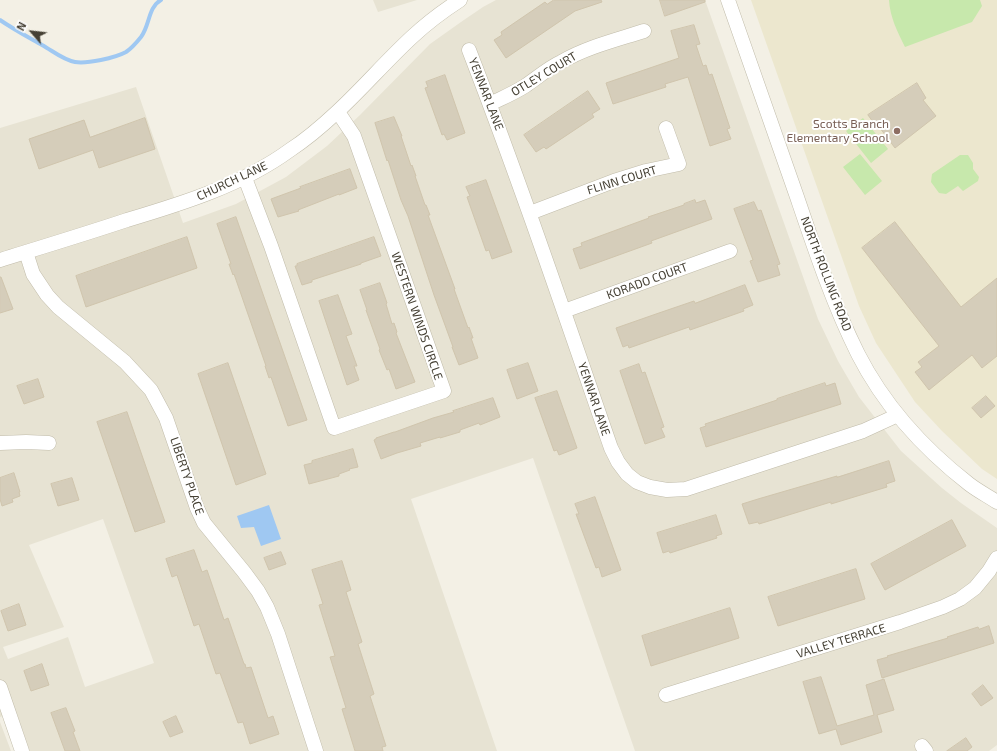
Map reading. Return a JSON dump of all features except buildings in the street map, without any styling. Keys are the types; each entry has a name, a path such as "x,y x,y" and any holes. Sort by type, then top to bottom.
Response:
{"street":[{"name":"CHURCH LANE","path":"0,260 180,204 245,178 267,166 290,151 338,112 413,36 431,20 460,0"},
{"name":"NORTH ROLLING ROAD","path":"728,0 818,259 839,314 859,355 877,387 898,415 928,450 970,485 997,502"},
{"name":"OTLEY COURT","path":"490,104 525,86 560,62 581,52 601,44 644,31"},
{"name":"YENNAR LANE","path":"470,50 530,213 611,448 618,462 627,474 637,482 650,487 667,490 686,489 863,431 898,415"},
{"name":"WESTERN WINDS CIRCLE","path":"245,178 271,246 334,428 444,391 354,136 338,112"},
{"name":"FLINN COURT","path":"530,213 614,181 646,171 679,164 666,128"},
{"name":"KORADO COURT","path":"564,311 730,251"},
{"name":"LIBERTY PLACE","path":"26,252 33,274 47,295 58,307 125,362 148,386 155,396 166,418 196,508 204,523 244,572 258,591 267,607 278,634 316,751"},
{"path":"0,443 49,443"},
{"name":"VALLEY TERRACE","path":"666,695 900,622 960,600 975,588 989,571 997,558"},
{"path":"0,688 22,751"}],"shaded area":[{"path":"373,0 417,0 378,12"},
{"path":"496,0 705,0 818,319 838,361 859,397 901,451 942,488 997,528 997,745 989,751 635,751 533,458 411,499 497,751 30,751 16,711 0,717 0,128 136,87 183,223 236,204 286,177 327,146 430,44 483,7","holes":["103,519 154,663 85,687 68,637 8,659 3,647 64,627 29,545"]},
{"name":"Scotts Branch Elementary School","path":"751,0 997,0 997,479 982,469 942,431 915,402 876,343 859,306"},
{"path":"0,722 11,751 0,751"}],"green space":[{"path":"889,0 980,0 982,6 972,22 905,47 892,18"},
{"path":"863,118 888,149 871,163 846,131"},
{"path":"860,154 882,181 865,195 843,167"},
{"path":"960,155 968,155 973,163 973,169 979,177 978,181 963,191 958,186 946,194 939,193 931,182 932,174"}],"water":[{"path":"269,505 281,539 261,546 254,527 241,528 237,516"}],"waterway":[{"path":"0,20 66,59 75,62 94,61 115,56 130,49 141,37 151,12 161,0"}],"place":[{"name":"Scotts Branch Elementary School","path":"897,131"}]}
